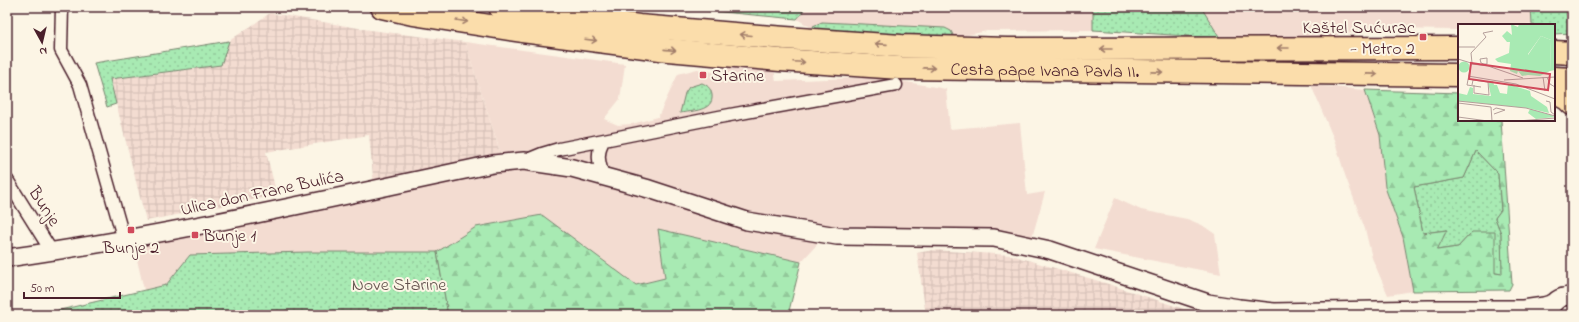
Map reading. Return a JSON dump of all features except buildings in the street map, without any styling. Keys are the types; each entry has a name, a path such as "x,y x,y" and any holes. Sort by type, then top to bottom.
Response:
{"highway":[{"path":"382,7 413,14 522,31 635,35"},
{"path":"500,7 635,35"},
{"name":"Cesta pape Ivana Pavla II.","path":"635,35 793,39 901,46 982,49 1458,48"},
{"name":"Cesta pape Ivana Pavla II.","path":"635,35 780,60 900,68 1458,75"},
{"path":"1555,52 1572,53"},
{"path":"1555,78 1572,79"},
{"path":"1555,93 1567,99 1572,104"}],"street":[{"path":"62,7 61,50 80,85 124,240"},
{"path":"524,161 542,154 602,141 896,85"},
{"path":"602,141 598,156 599,165 603,176"},
{"name":"Ulica don Frane Bulića","path":"7,258 124,240 241,218 493,164 524,161 603,176 747,221 837,236 994,238 1050,250 1208,304 1274,312 1427,309 1530,312 1562,299"},
{"name":"Bunje","path":"7,180 52,252"}],"shaded area":[{"path":"805,7 1093,7 1093,30 987,31 953,38 815,30 797,19"},
{"path":"1201,7 1531,7 1532,24 1458,24 1458,30 1377,29 1333,36 1220,38"},
{"path":"270,13 370,30 465,42 505,168 375,197 369,135 266,152 277,195 146,221 110,79 221,65 229,41"},
{"path":"465,42 625,64 620,99 604,119 618,125 632,124 658,117 678,74 697,69 718,73 731,64 774,68 776,81 879,77 946,89 950,129 1020,123 1027,195 1045,192 1031,241 832,228 801,262 658,229 665,278 636,285 542,215 476,227 437,252 308,252 190,255 166,285 144,290 133,242 505,167"},
{"path":"1311,85 1365,90 1380,135 1385,187 1403,237 1413,291 1388,295 1372,258 1365,229 1345,175 1335,142"},
{"path":"1115,198 1141,210 1187,219 1202,225 1215,234 1221,274 1094,249"},
{"path":"933,250 1011,255 1102,282 1184,309 1219,315 926,315 917,253"}],"green space":[{"path":"667,7 805,7 797,19"},
{"path":"1093,7 1201,7 1220,38 1093,30"},
{"path":"1531,7 1572,7 1572,33 1555,34 1555,24 1532,24"},
{"path":"822,22 945,28 951,31 953,35 948,37 815,30 813,26"},
{"path":"229,41 221,65 110,79 116,104 107,107 94,63"},
{"path":"702,83 711,90 712,100 710,104 696,111 680,113 685,93 689,87"},
{"path":"1365,90 1458,93 1458,121 1501,121 1512,284 1509,290 1413,291 1403,237 1385,187 1380,135","holes":["1476,151 1498,174 1501,210 1495,218 1501,233 1502,274 1495,273 1495,232 1472,232 1458,247 1437,250 1447,230 1423,233 1414,187 1464,178"]},
{"path":"1476,151 1498,174 1501,210 1495,218 1501,233 1503,274 1495,273 1472,232 1458,247 1436,250 1446,230 1423,233 1414,187 1464,178"},
{"path":"542,215 636,285 665,278 658,229 801,262 788,315 448,315 437,252 476,227"},
{"name":"Nove Starine","path":"308,252 437,252 448,315 39,315 166,285 190,255"}],"place":[{"name":"Kaštel Sućurac - Metro 2","path":"1423,37"},
{"name":"Starine","path":"703,75"},
{"name":"Bunje 2","path":"131,230"},
{"name":"Bunje 1","path":"195,235"}]}
